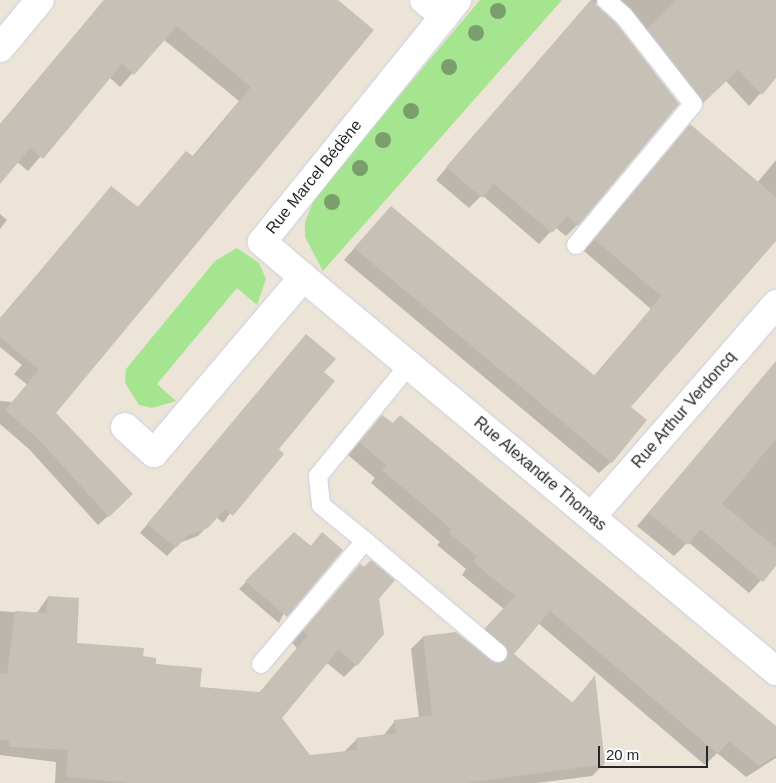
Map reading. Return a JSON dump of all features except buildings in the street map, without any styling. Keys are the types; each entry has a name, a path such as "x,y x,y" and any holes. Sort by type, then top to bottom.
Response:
{"street":[{"path":"0,48 40,0"},
{"name":"Rue Marcel Bédène","path":"303,277 262,242 442,5"},
{"path":"124,427 154,453 303,277"},
{"name":"Rue Alexandre Thomas","path":"303,277 776,671"},
{"name":"Rue Arthur Verdoncq","path":"592,516 776,304"}],"lane":[{"path":"576,245 693,104 624,16 606,0"},
{"path":"409,365 318,476 321,505 498,653"},
{"path":"261,664 365,541"}],"green space":[{"path":"480,0 562,0 323,271 305,237 305,222 316,195"},
{"path":"237,248 259,263 266,279 257,305 237,288 157,384 176,401 152,408 139,405 125,383 126,369 215,261"}]}
